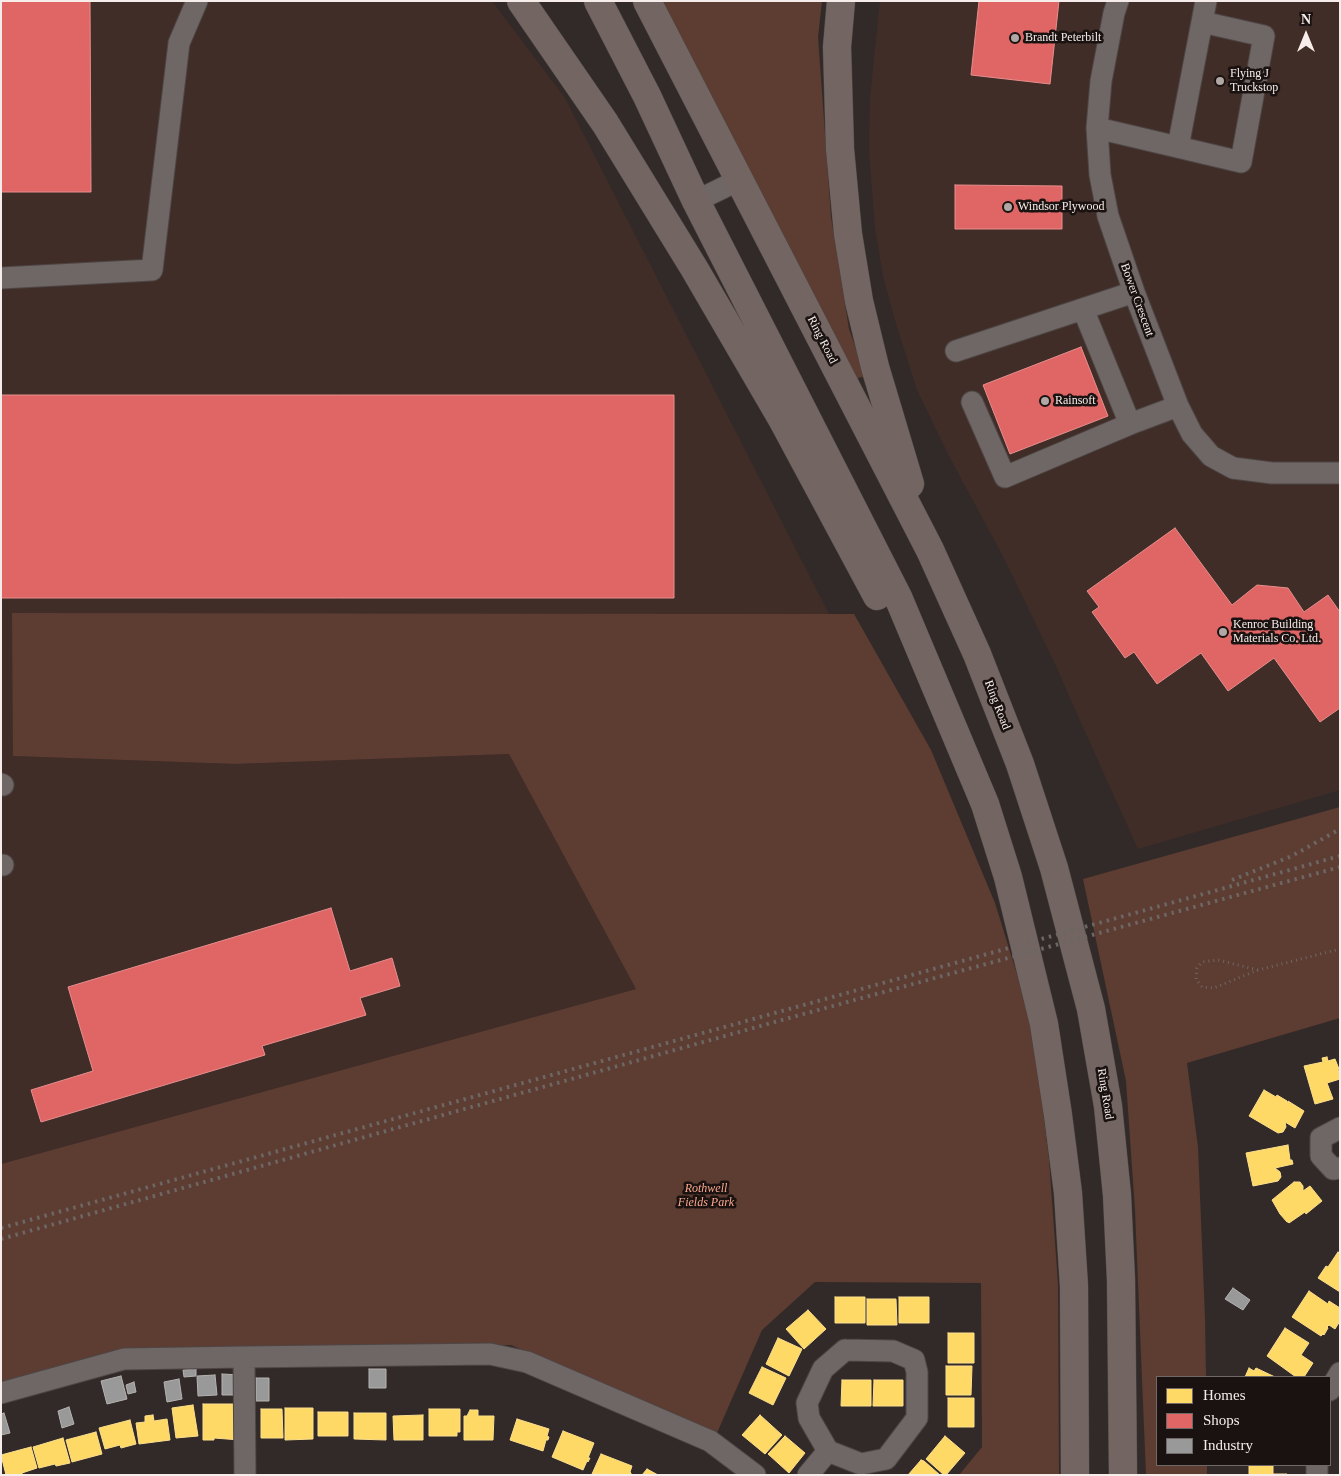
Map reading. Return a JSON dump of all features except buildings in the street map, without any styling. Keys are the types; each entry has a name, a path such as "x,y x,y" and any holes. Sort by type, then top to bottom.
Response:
{"highway":[{"path":"521,1 604,123 694,268 782,419 864,573 956,736"},
{"path":"598,1 647,96 696,201 898,597 985,804 1008,877 1044,1024 1068,1193 1074,1286 1075,1475"},
{"name":"Ring Road","path":"647,1 930,550 977,654 1020,764 1054,868 1091,1009 1108,1106 1117,1195 1121,1280 1123,1475"},
{"path":"841,1 837,46 840,149 848,234 859,301 875,367 930,550"}],"street":[{"path":"1,278 152,270 179,43 197,1"},
{"name":"Bower Crescent","path":"1118,1 1101,81 1096,128 1100,175 1108,216 1134,292 1178,406 1198,442 1211,456 1234,468 1272,473 1340,473"},
{"path":"1178,147 1206,1"},
{"path":"1096,128 1241,162 1264,36 1202,22"},
{"path":"696,201 739,180"},
{"path":"956,351 1134,292"},
{"path":"1082,309 1130,424"},
{"path":"972,402 1005,477 1130,424 1178,406"},
{"path":"1340,1128 1321,1138 1321,1156 1333,1170 1340,1168"},
{"path":"845,1350 894,1351 914,1360 917,1372 917,1418 886,1459 861,1464 828,1451 809,1418 807,1403 823,1369 845,1350"},
{"path":"1,1393 124,1359 490,1354 528,1362 710,1441 755,1475"},
{"path":"244,1357 245,1475"},
{"path":"1331,1388 1340,1374"},
{"path":"808,1475 828,1451"}],"path":[{"path":"1258,970 1218,960 1202,962 1197,968 1196,979 1202,987 1214,988 1258,970 1340,949"}],"shaded area":[{"path":"1,1 492,1 565,98 829,614 13,613 14,756 236,764 509,754 636,989 1,1164"},
{"path":"880,1 1340,1 1340,790 1138,849 1055,664 1005,560 949,456 917,390 894,317 883,276 875,228 869,150 870,98"}],"green space":[{"path":"660,1 822,1 818,37 831,217 849,329 866,376 854,379"},
{"name":"Rothwell Fields Park","path":"12,613 854,614 931,750 995,903 1032,1023 1049,1159 1058,1284 1059,1475 959,1475 982,1447 981,1283 815,1282 762,1330 717,1433 511,1345 139,1348 1,1387 1,1164 636,989 509,754 236,764 13,756"},
{"path":"1340,807 1340,1018 1187,1063 1198,1147 1206,1376 1156,1376 1156,1466 1207,1466 1207,1475 1146,1475 1135,1210 1126,1081 1083,879"}],"railway":[{"path":"1232,880 1292,856 1340,829"},
{"path":"1,1228 1340,856"},
{"path":"1,1239 789,1018 1340,867"}],"place":[{"name":"Brandt Peterbilt","path":"1015,38"},
{"name":"Flying J Truckstop","path":"1220,81"},
{"name":"Windsor Plywood","path":"1008,207"},
{"name":"Rainsoft","path":"1045,401"},
{"name":"Kenroc Building Materials Co. Ltd.","path":"1223,632"}]}
